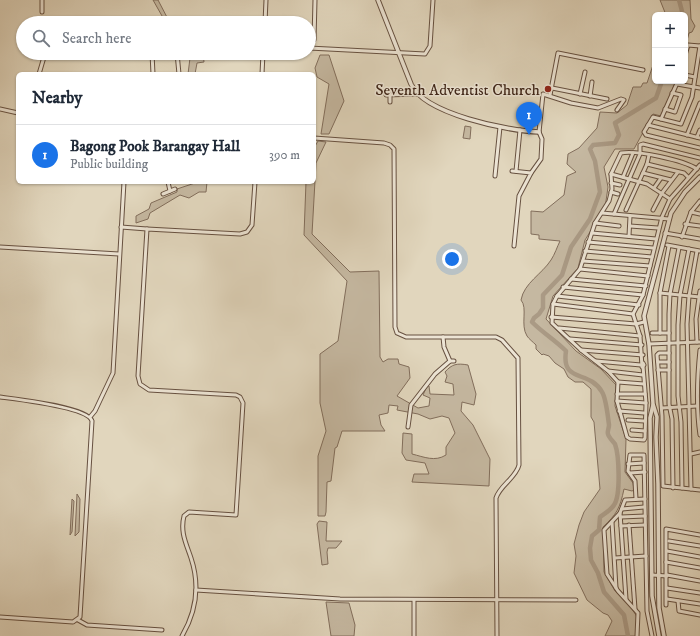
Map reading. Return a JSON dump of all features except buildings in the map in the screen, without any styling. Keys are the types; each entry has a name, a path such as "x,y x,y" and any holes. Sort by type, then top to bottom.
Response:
{"street":[{"path":"42,0 42,12"},
{"path":"265,16 266,0"},
{"path":"315,0 315,16"},
{"path":"378,0 412,88 417,94 433,104 464,117 500,126 539,132"},
{"path":"316,48 422,54 429,50 433,0"},
{"path":"678,133 692,97 700,46 688,45 687,48"},
{"path":"550,95 558,48"},
{"path":"558,53 643,70"},
{"path":"39,72 43,60"},
{"path":"152,60 153,72"},
{"path":"178,60 179,72"},
{"path":"262,72 263,60"},
{"path":"580,94 585,72"},
{"path":"688,76 695,77"},
{"path":"590,96 592,82"},
{"path":"661,119 676,84"},
{"path":"684,84 700,88"},
{"path":"552,88 584,96 607,99"},
{"path":"514,246 519,196 531,173 541,159 542,139 539,132 542,96 546,93 571,103 602,107 616,101 624,100 617,110"},
{"path":"571,103 573,93"},
{"path":"665,109 675,112 681,95 672,93"},
{"path":"390,102 388,95 417,94"},
{"path":"583,105 584,96"},
{"path":"688,135 700,103"},
{"path":"0,109 16,113"},
{"path":"681,124 653,117 644,132 646,135 700,148"},
{"path":"648,125 698,138 700,130"},
{"path":"495,176 500,126"},
{"path":"520,130 514,171 531,173"},
{"path":"316,138 384,142 393,148 395,152 395,329 399,334 406,337 497,337 516,355 519,360 519,465 516,472 497,497 497,636"},
{"path":"614,214 640,154 640,145 644,144 700,158"},
{"path":"644,384 618,382 608,371 581,350 552,323 551,317 553,304 563,287 580,269 595,223 609,201 611,192 611,174 621,153 649,155 692,166 697,169"},
{"path":"623,177 633,153"},
{"path":"626,210 647,164 649,155"},
{"path":"647,164 686,174 688,177"},
{"path":"618,382 617,401 628,439 644,440 644,412 646,403 642,365 643,355 634,314 646,286 653,248 662,217 670,199 700,165"},
{"path":"653,210 662,193 678,172"},
{"path":"642,173 671,180"},
{"path":"611,174 629,178 654,188 670,199"},
{"path":"664,636 659,608 657,417 653,404 649,344 644,316 652,292 669,219 680,198 700,177"},
{"path":"654,188 661,178"},
{"path":"611,183 620,185"},
{"path":"0,617 73,622 78,620 81,614 92,422 90,417 112,375 124,184"},
{"path":"168,184 170,191"},
{"path":"121,227 240,234 247,232 252,223 255,184"},
{"path":"163,194 176,189"},
{"path":"611,192 618,194"},
{"path":"682,237 685,224 691,212 700,201"},
{"path":"691,212 700,214"},
{"path":"602,213 662,217 669,219"},
{"path":"629,236 630,216"},
{"path":"595,223 620,226"},
{"path":"685,224 700,226"},
{"path":"630,226 658,228"},
{"path":"147,229 138,376 140,384 149,390 233,395 240,398 243,403 236,514 189,512 184,516 183,534 194,567 196,590 191,617 182,636"},
{"path":"592,233 656,238"},
{"path":"665,233 700,239"},
{"path":"588,242 653,248"},
{"path":"660,333 660,293 668,246 699,251 689,296 688,407 691,454 691,489"},
{"path":"0,247 119,254"},
{"path":"673,488 669,333 670,294 679,248"},
{"path":"682,488 681,422 678,396 678,344 680,295 689,249"},
{"path":"585,250 652,257"},
{"path":"583,261 650,266"},
{"path":"580,269 648,276"},
{"path":"571,279 646,286"},
{"path":"563,287 643,295"},
{"path":"649,344 699,342 696,319 700,291"},
{"path":"660,293 700,297"},
{"path":"557,296 639,305"},
{"path":"553,304 634,314"},
{"path":"551,317 636,324 644,322"},
{"path":"558,328 640,336"},
{"path":"652,333 669,333"},
{"path":"443,337 444,347 450,362"},
{"path":"569,339 642,345"},
{"path":"581,350 643,355"},
{"path":"700,350 697,406 700,435"},
{"path":"669,353 658,353 658,370 662,408 663,485 664,487 700,490"},
{"path":"408,426 411,405 420,396 432,377 450,362 454,361"},
{"path":"596,362 642,365"},
{"path":"658,362 669,362"},
{"path":"658,370 669,370"},
{"path":"608,371 643,375"},
{"path":"617,394 645,394"},
{"path":"0,397 45,404 90,417"},
{"path":"617,401 646,403"},
{"path":"653,404 650,418 652,596 659,636"},
{"path":"662,408 697,406"},
{"path":"619,411 644,412"},
{"path":"628,420 644,421"},
{"path":"632,430 645,431"},
{"path":"691,454 700,452"},
{"path":"636,499 635,481 628,471 628,464 630,455 644,454 646,611 652,635 647,636"},
{"path":"628,464 644,464"},
{"path":"630,473 644,472"},
{"path":"635,481 645,481"},
{"path":"637,636 638,613 616,589 607,574 604,530 620,513 625,500 645,499"},
{"path":"622,509 644,507"},
{"path":"620,513 626,600"},
{"path":"620,517 645,516"},
{"path":"612,522 616,589"},
{"path":"621,526 645,524"},
{"path":"629,525 635,610"},
{"path":"666,606 666,529 700,535"},
{"path":"669,541 700,546"},
{"path":"667,551 700,557"},
{"path":"615,558 646,556"},
{"path":"666,562 700,568"},
{"path":"652,575 667,575 700,580"},
{"path":"667,588 700,594"},
{"path":"196,590 327,599 576,600"},
{"path":"667,599 700,604"},
{"path":"414,600 414,636"},
{"path":"678,601 679,611 700,615"},
{"path":"638,613 646,611"},
{"path":"78,620 87,625 162,630"}],"shaded area":[{"path":"153,0 158,0 166,16 162,16"},
{"path":"660,0 690,0 691,19 695,26 692,32 689,33 688,37 688,12 665,12"},
{"path":"320,55 329,55 344,101 329,134 321,134 329,84 317,77 315,68"},
{"path":"190,60 204,60 204,62 197,63 195,72 188,72"},
{"path":"652,68 652,84 675,84 661,116 653,114 634,149 615,149 604,167 608,187 605,208 585,240 578,268 553,296 546,319 576,351 601,369 616,385 615,406 626,439 625,472 633,483 634,490 624,489 617,510 612,518 603,527 604,572 615,591 631,607 637,617 636,636 605,636 612,621 608,615 603,613 587,600 574,573 576,556 574,544 579,525 584,512 600,489 594,422 591,417 591,389 583,382 575,382 568,377 564,369 555,363 549,356 542,355 536,349 536,345 525,332 524,307 521,300 529,284 551,260 560,241 539,239 539,235 531,234 531,211 543,212 564,195 567,176 576,172 567,164 568,154 579,148 597,128 600,112 617,113 627,105 633,87 641,87 643,83 647,83"},
{"path":"465,126 471,127 470,139 463,138"},
{"path":"318,141 326,142 316,163 316,144"},
{"path":"192,184 207,184 206,192 199,192 189,198 180,195 150,213 148,219 136,223 136,216 149,209 151,203 177,192 177,189"},
{"path":"306,184 315,184 312,234 350,272 379,271 380,357 383,362 388,359 398,359 399,364 409,367 410,378 397,396 418,408 429,406 430,398 423,395 427,386 429,386 430,394 454,395 453,384 445,382 447,376 445,372 450,367 455,365 468,365 476,394 474,405 462,402 461,411 473,425 490,459 489,486 412,482 414,474 429,474 425,463 406,460 402,453 403,433 412,434 412,454 434,459 446,455 446,447 455,433 449,418 442,416 430,419 418,414 397,410 398,406 389,405 388,413 379,415 381,425 385,431 342,431 337,447 335,448 331,481 327,482 325,516 318,516 318,456 326,431 320,403 320,354 338,341 347,281 304,235"},
{"path":"77,494 80,499 79,532 75,536"},
{"path":"72,499 74,501 72,532 70,535"},
{"path":"319,521 327,522 326,541 342,541 336,548 328,548 328,564 322,565 317,524"},
{"path":"326,602 349,603 355,625 354,636 331,636"}],"waterway":[{"path":"679,0 682,12"},
{"path":"628,636 624,615 604,592 598,573 591,560 590,548 592,536 599,530 600,517 614,505 618,493 618,465 616,449 615,444 609,437 608,433 609,425 605,399 597,385 577,375 568,368 566,351 532,322 543,308 543,295 562,275 571,247 590,219 600,192 595,161 590,149 593,145 615,143 619,135 615,123 656,98 661,84"}],"place":[{"name":"Seventh Adventist Church","path":"548,89"},
{"name":"Bagong Pook Barangay Hall","path":"529,135"}]}
